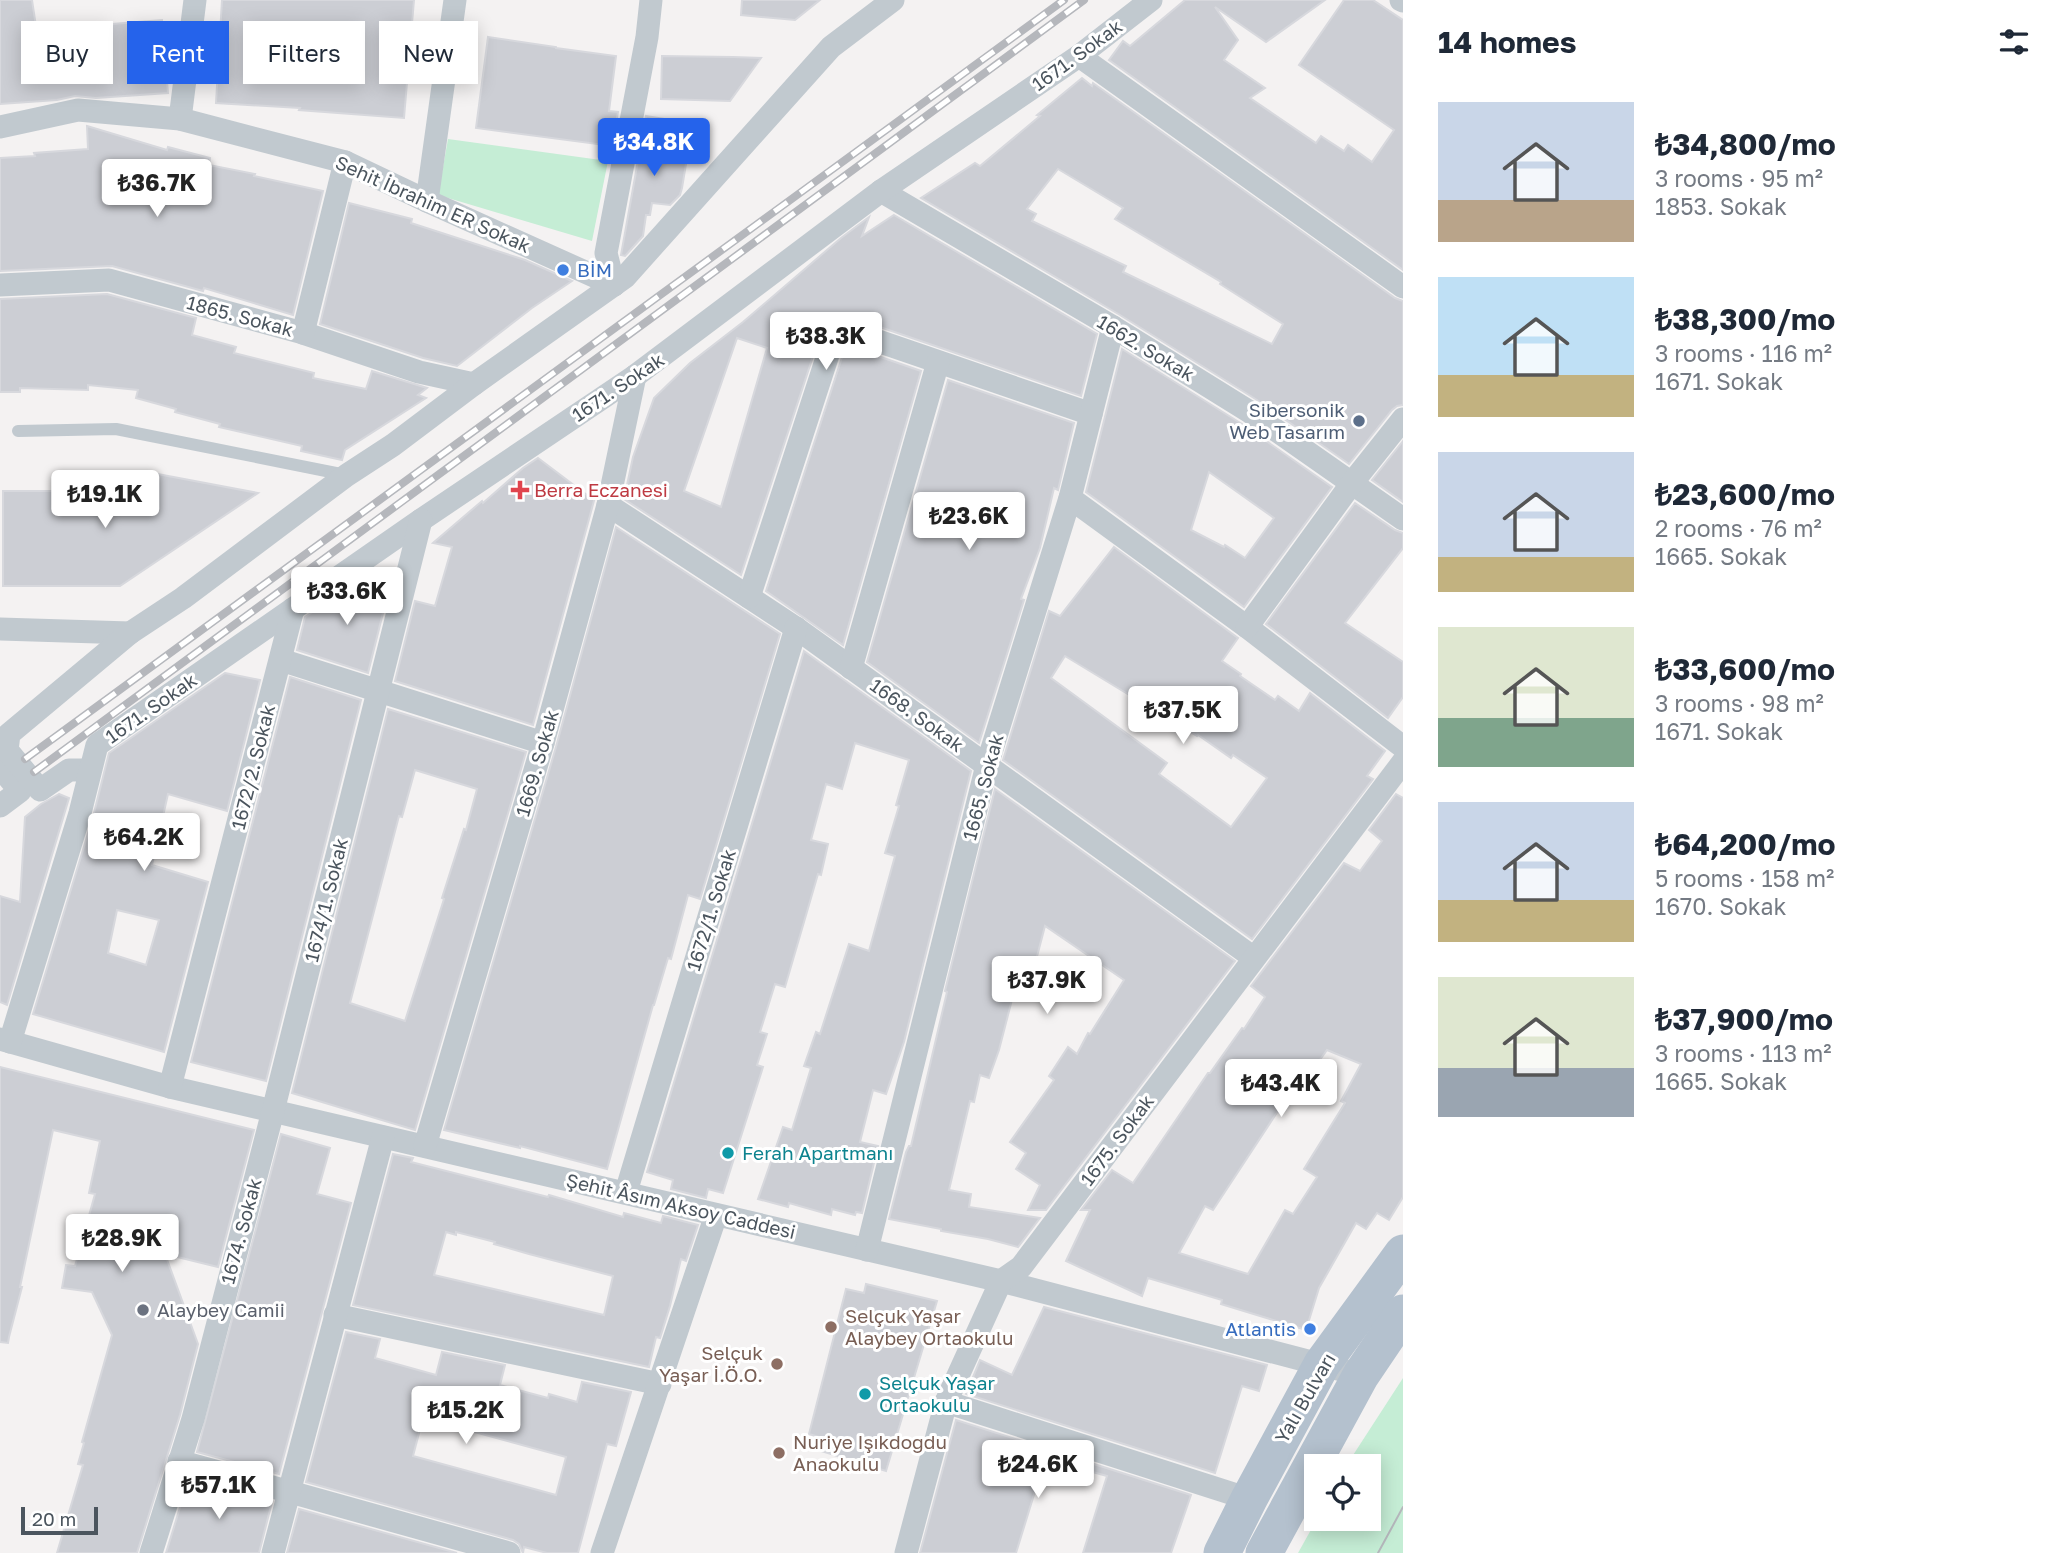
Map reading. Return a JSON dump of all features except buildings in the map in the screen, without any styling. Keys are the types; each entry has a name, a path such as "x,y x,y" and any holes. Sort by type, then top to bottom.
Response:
{"main road":[{"name":"Yalı Bulvarı","path":"1222,1553 1322,1364 1403,1253"},
{"name":"Yalı Bulvarı","path":"1265,1553 1361,1375 1403,1314"}],"street":[{"path":"180,119 195,0"},
{"path":"426,201 455,0"},
{"path":"614,285 606,253 647,37 651,0"},
{"path":"0,806 20,791 4,759 9,734 130,633 183,598 347,475 393,445 614,285 634,267 831,47 893,0"},
{"name":"1671. Sokak","path":"5,1041 8,1016 80,813 97,745 421,520 635,376 881,191 1079,56 1151,0"},
{"path":"1079,56 1403,287"},
{"name":"Sehit İbrahim ER Sokak","path":"0,127 78,110 180,119 345,162 614,285"},
{"path":"303,333 345,162"},
{"name":"1662. Sokak","path":"881,191 1114,327 1250,412 1403,519"},
{"name":"1865. Sokak","path":"0,285 109,280 303,333 419,372 474,384"},
{"path":"749,597 837,327 1091,414"},
{"name":"1665. Sokak","path":"867,1250 987,765 1070,498 1114,327"},
{"path":"851,668 938,362"},
{"name":"1669. Sokak","path":"425,1146 543,743 608,505 635,376"},
{"path":"1247,627 1352,483 1403,419"},
{"path":"1070,498 1247,627 1403,747"},
{"name":"1668. Sokak","path":"608,505 796,628 1254,958"},
{"name":"1674/1. Sokak","path":"273,1111 421,520"},
{"name":"1672/2. Sokak","path":"170,1087 293,609"},
{"name":"1672/1. Sokak","path":"626,1192 796,628"},
{"path":"0,629 130,633"},
{"path":"281,660 543,743"},
{"path":"4,759 40,790 69,770 90,770"},
{"name":"1675. Sokak","path":"906,1553 946,1402 1001,1280 1021,1267 1403,762"},
{"name":"Şehit Âsım Aksoy Caddesi","path":"5,1041 170,1087 1001,1280 1361,1375"},
{"name":"1674. Sokak","path":"151,1553 193,1419 273,1111"},
{"path":"273,1553 383,1136"},
{"path":"602,1553 716,1215"},
{"path":"335,1315 660,1384"},
{"path":"946,1402 1249,1499"},
{"path":"179,1461 509,1553"}],"lane":[{"path":"18,431 116,429 347,475"}],"green space":[{"path":"448,139 608,161 592,241 438,195"},
{"path":"1403,1378 1403,1553 1298,1553 1310,1531 1381,1531 1381,1454 1354,1454"}],"tram line":[{"path":"1378,1553 1403,1507"}],"railway":[{"path":"25,759 1064,0"},
{"path":"34,772 1084,0"}],"place":[{"name":"BİM","path":"563,270"},
{"name":"Sibersonik Web Tasarım","path":"1359,421"},
{"name":"Berra Eczanesi","path":"520,490"},
{"name":"Ferah Apartmanı","path":"728,1153"},
{"name":"Alaybey Camii","path":"143,1310"},
{"name":"Selçuk Yaşar Alaybey Ortaokulu","path":"831,1327"},
{"name":"Atlantis","path":"1310,1329"},
{"name":"Selçuk Yaşar İ.Ö.O.","path":"777,1364"},
{"name":"Selçuk Yaşar Ortaokulu","path":"865,1394"},
{"name":"Nuriye Işıkdoğdu Anaokulu","path":"779,1453"}]}
